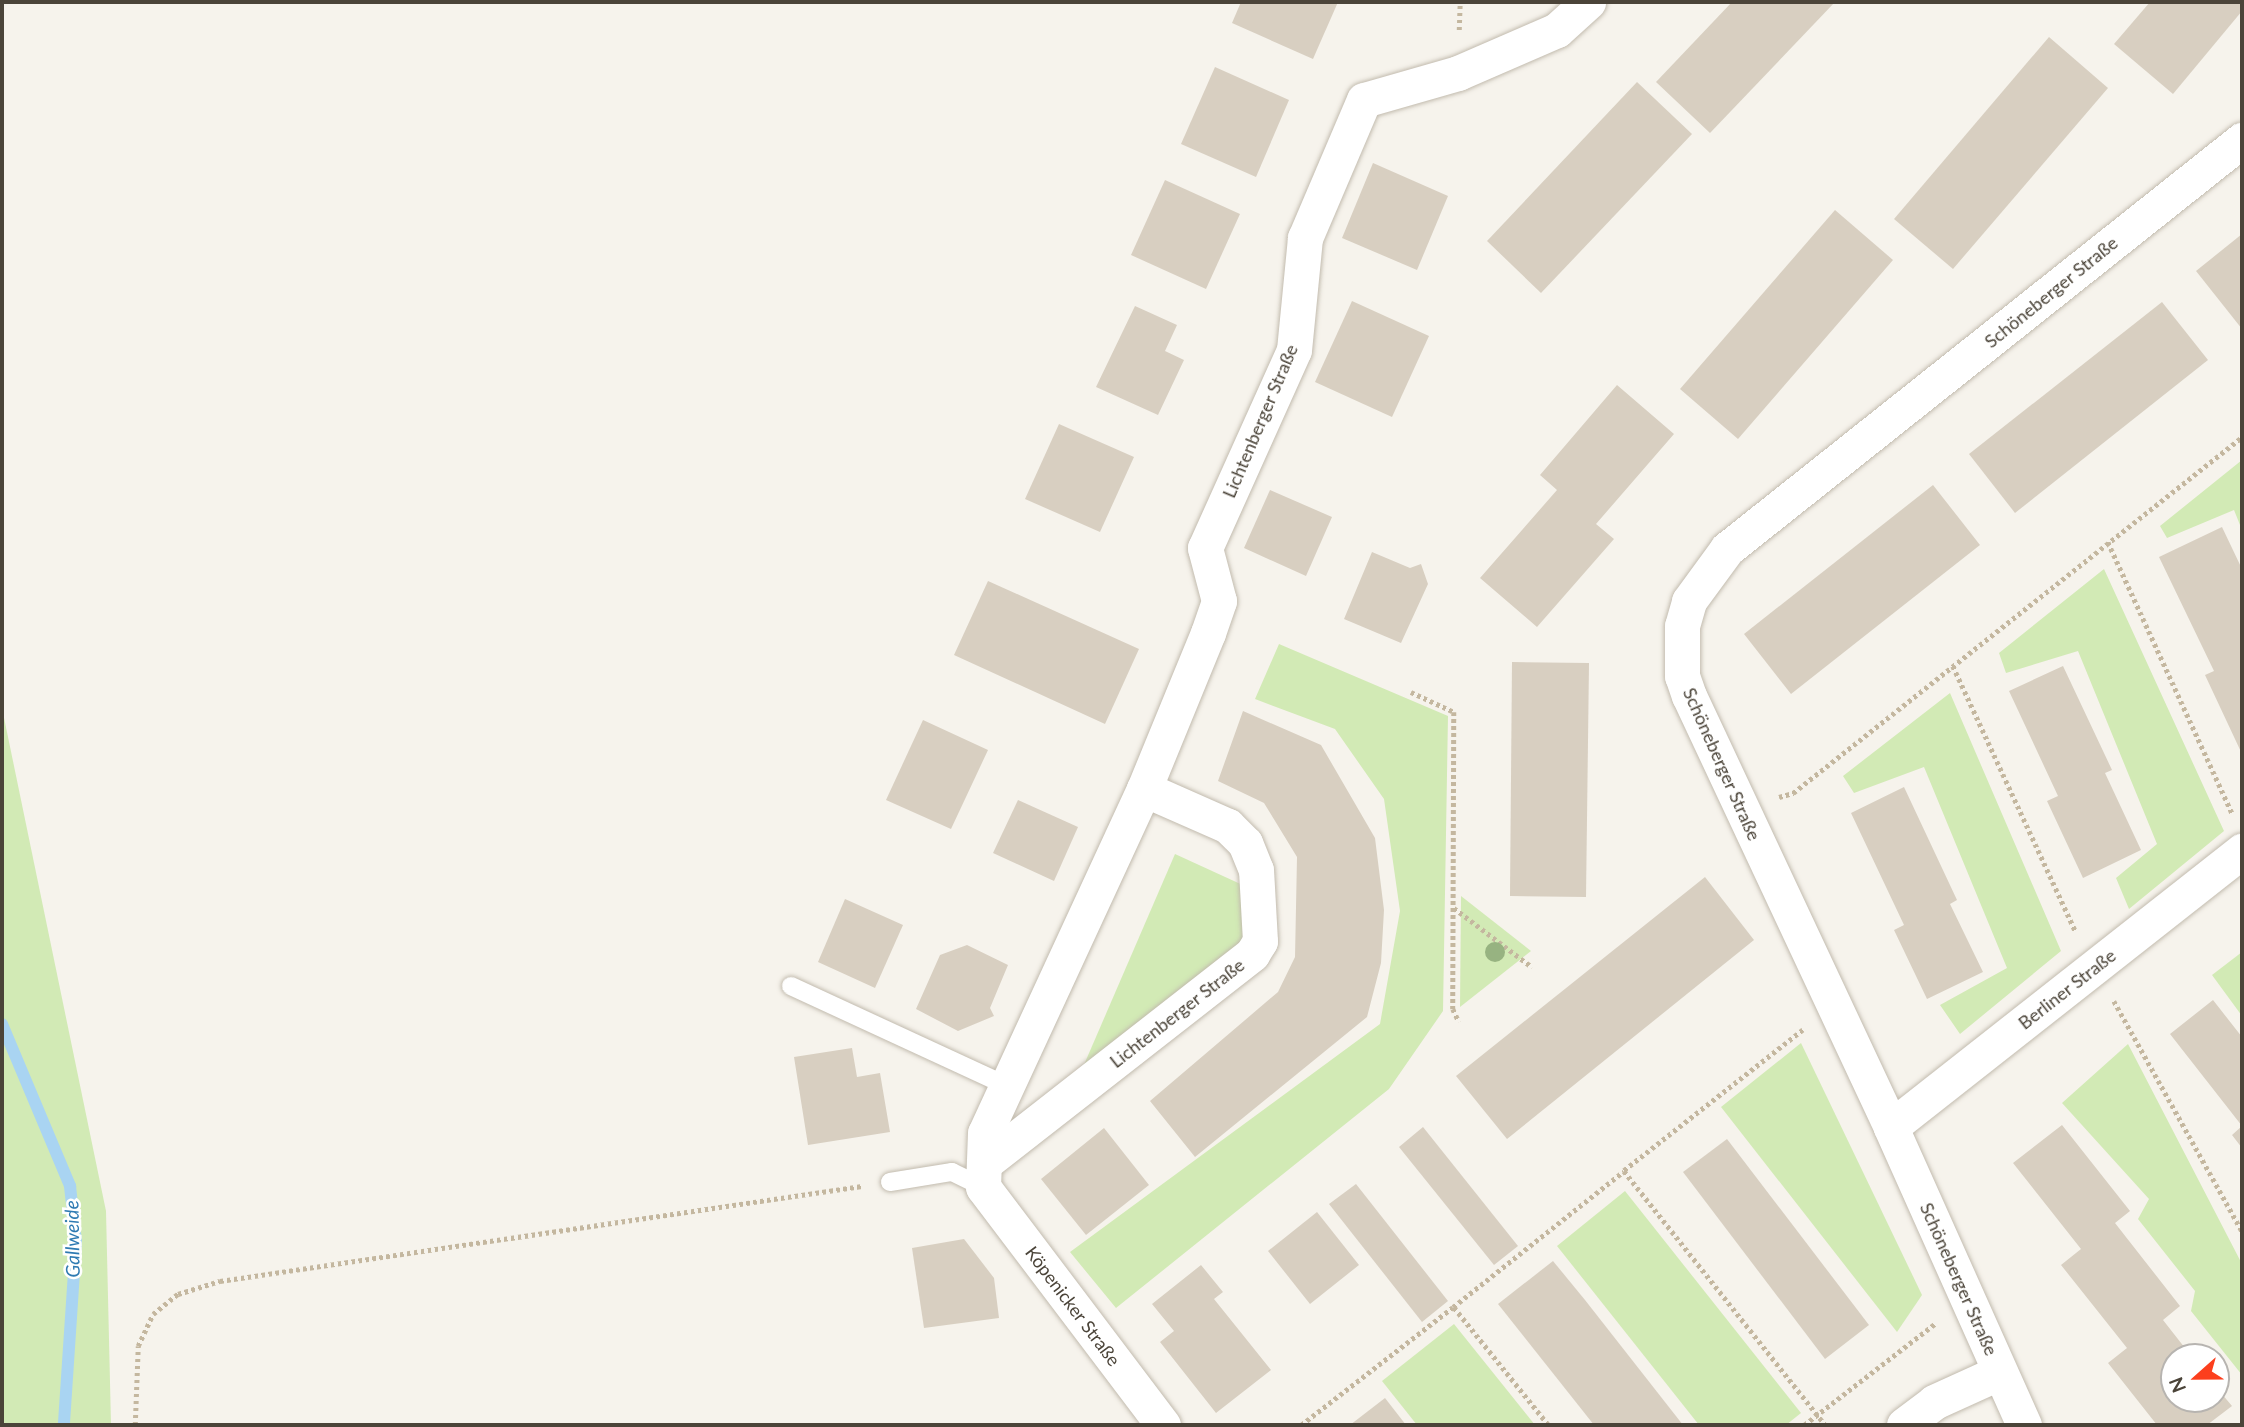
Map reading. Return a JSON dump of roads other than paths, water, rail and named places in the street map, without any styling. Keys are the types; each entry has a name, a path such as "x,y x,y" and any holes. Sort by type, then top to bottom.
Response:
{"street":[{"name":"Lichtenberger Straße","path":"985,1174 985,1133 1144,789 1219,601 1205,548 1294,349 1305,237 1364,100 1458,73 1557,30 1588,2"},
{"name":"Schöneberger Straße","path":"2024,1425 1891,1127 1689,696 1682,676 1682,626 1689,601 1727,549 2242,140"},
{"name":"Lichtenberger Straße","path":"985,1174 1252,954 1260,941 1256,870 1245,843 1228,826 1144,789"},
{"name":"Berliner Straße","path":"1891,1127 2093,968 2239,837"},
{"name":"Köpenicker Straße","path":"985,1174 1163,1425"},
{"path":"1904,1425 1934,1402 2000,1372"}],"lane":[{"path":"791,986 1005,1086"},
{"path":"890,1182 952,1172 985,1174"}],"waterway":[{"name":"Gallweide","path":"2,1024 70,1186 76,1242 64,1425"}]}
